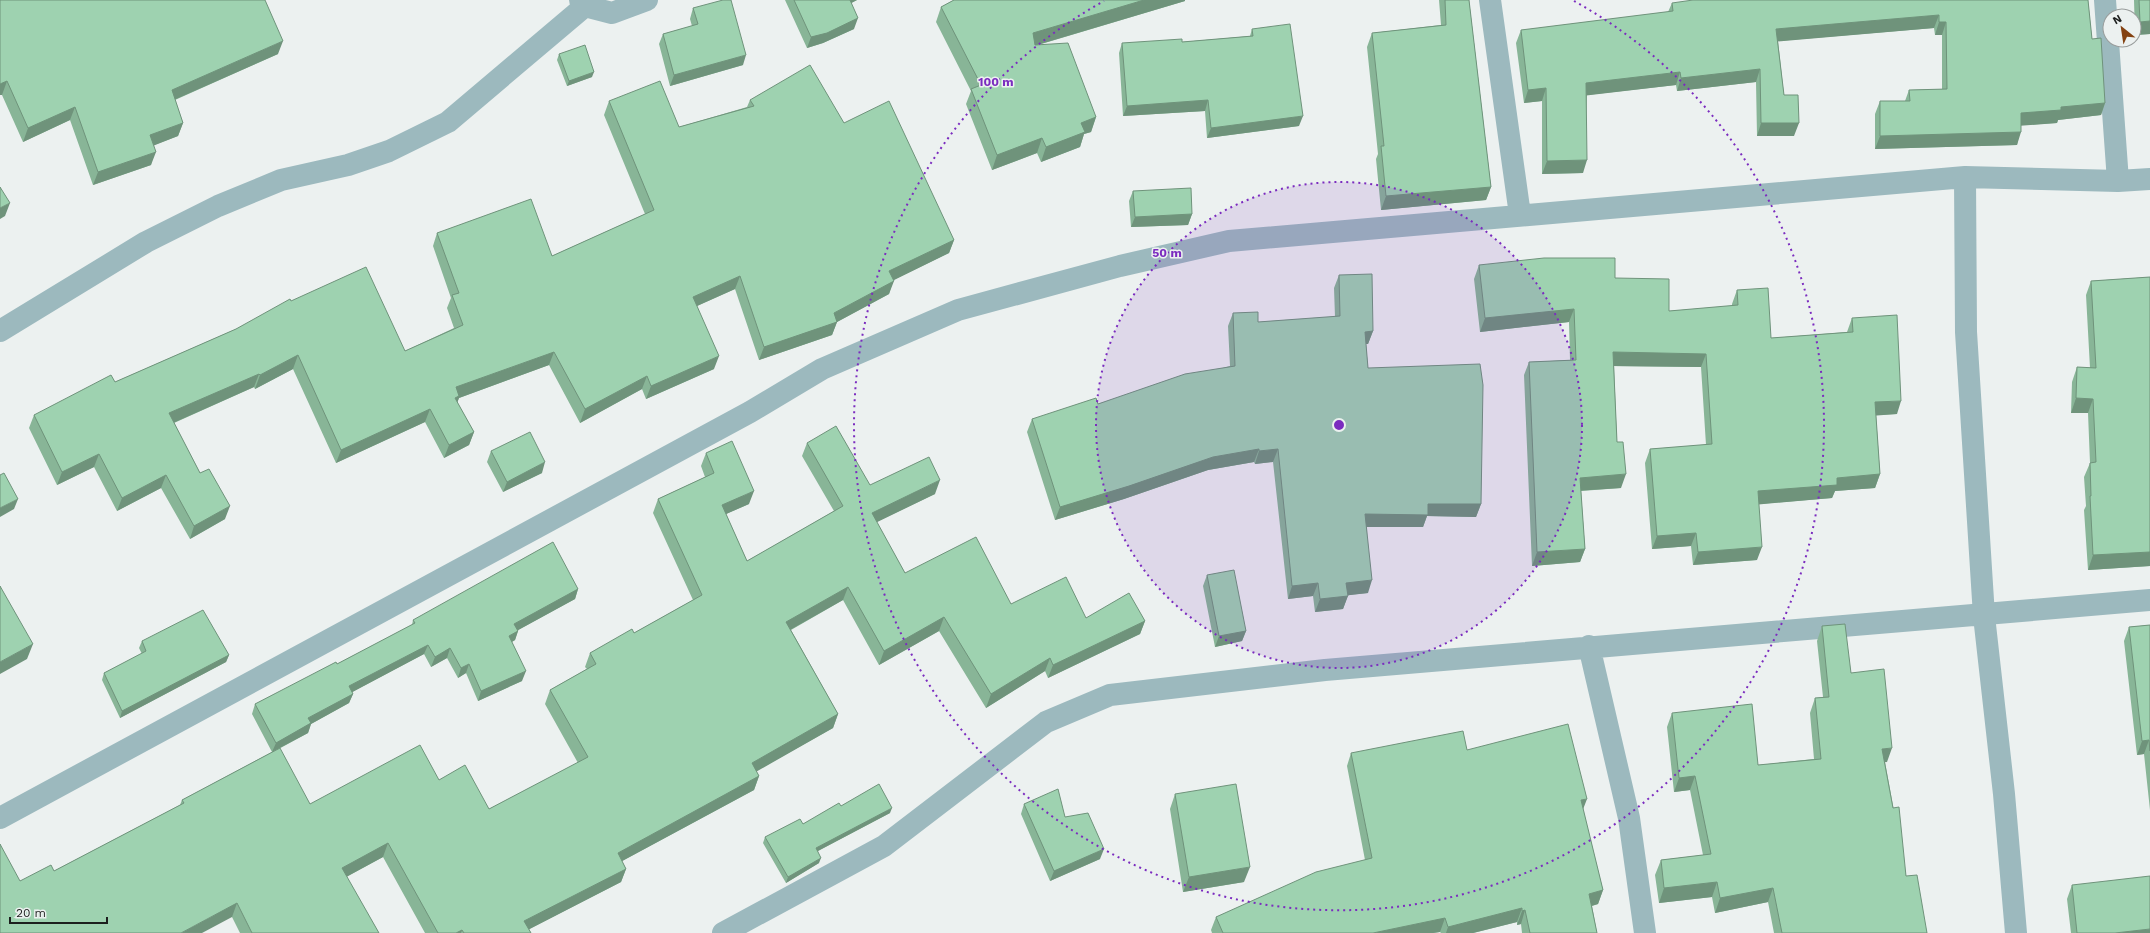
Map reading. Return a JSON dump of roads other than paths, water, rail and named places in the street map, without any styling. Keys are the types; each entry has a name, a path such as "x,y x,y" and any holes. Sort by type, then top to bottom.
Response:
{"street":[{"path":"0,331 146,242 218,206 281,180 348,165 389,151 448,122 583,3 612,13 647,0"},
{"path":"1490,0 1520,215"},
{"path":"2105,0 2118,181"},
{"path":"1966,177 1966,332 1984,616 2004,794 2016,933"},
{"path":"0,818 743,416 822,369 958,310 1120,266 1229,241 1966,177 2118,181 2150,179"},
{"path":"723,933 884,846 1046,722 1110,695 1258,677 1590,646 1984,616 2150,600"},
{"path":"1590,646 1630,818 1645,933"}]}
